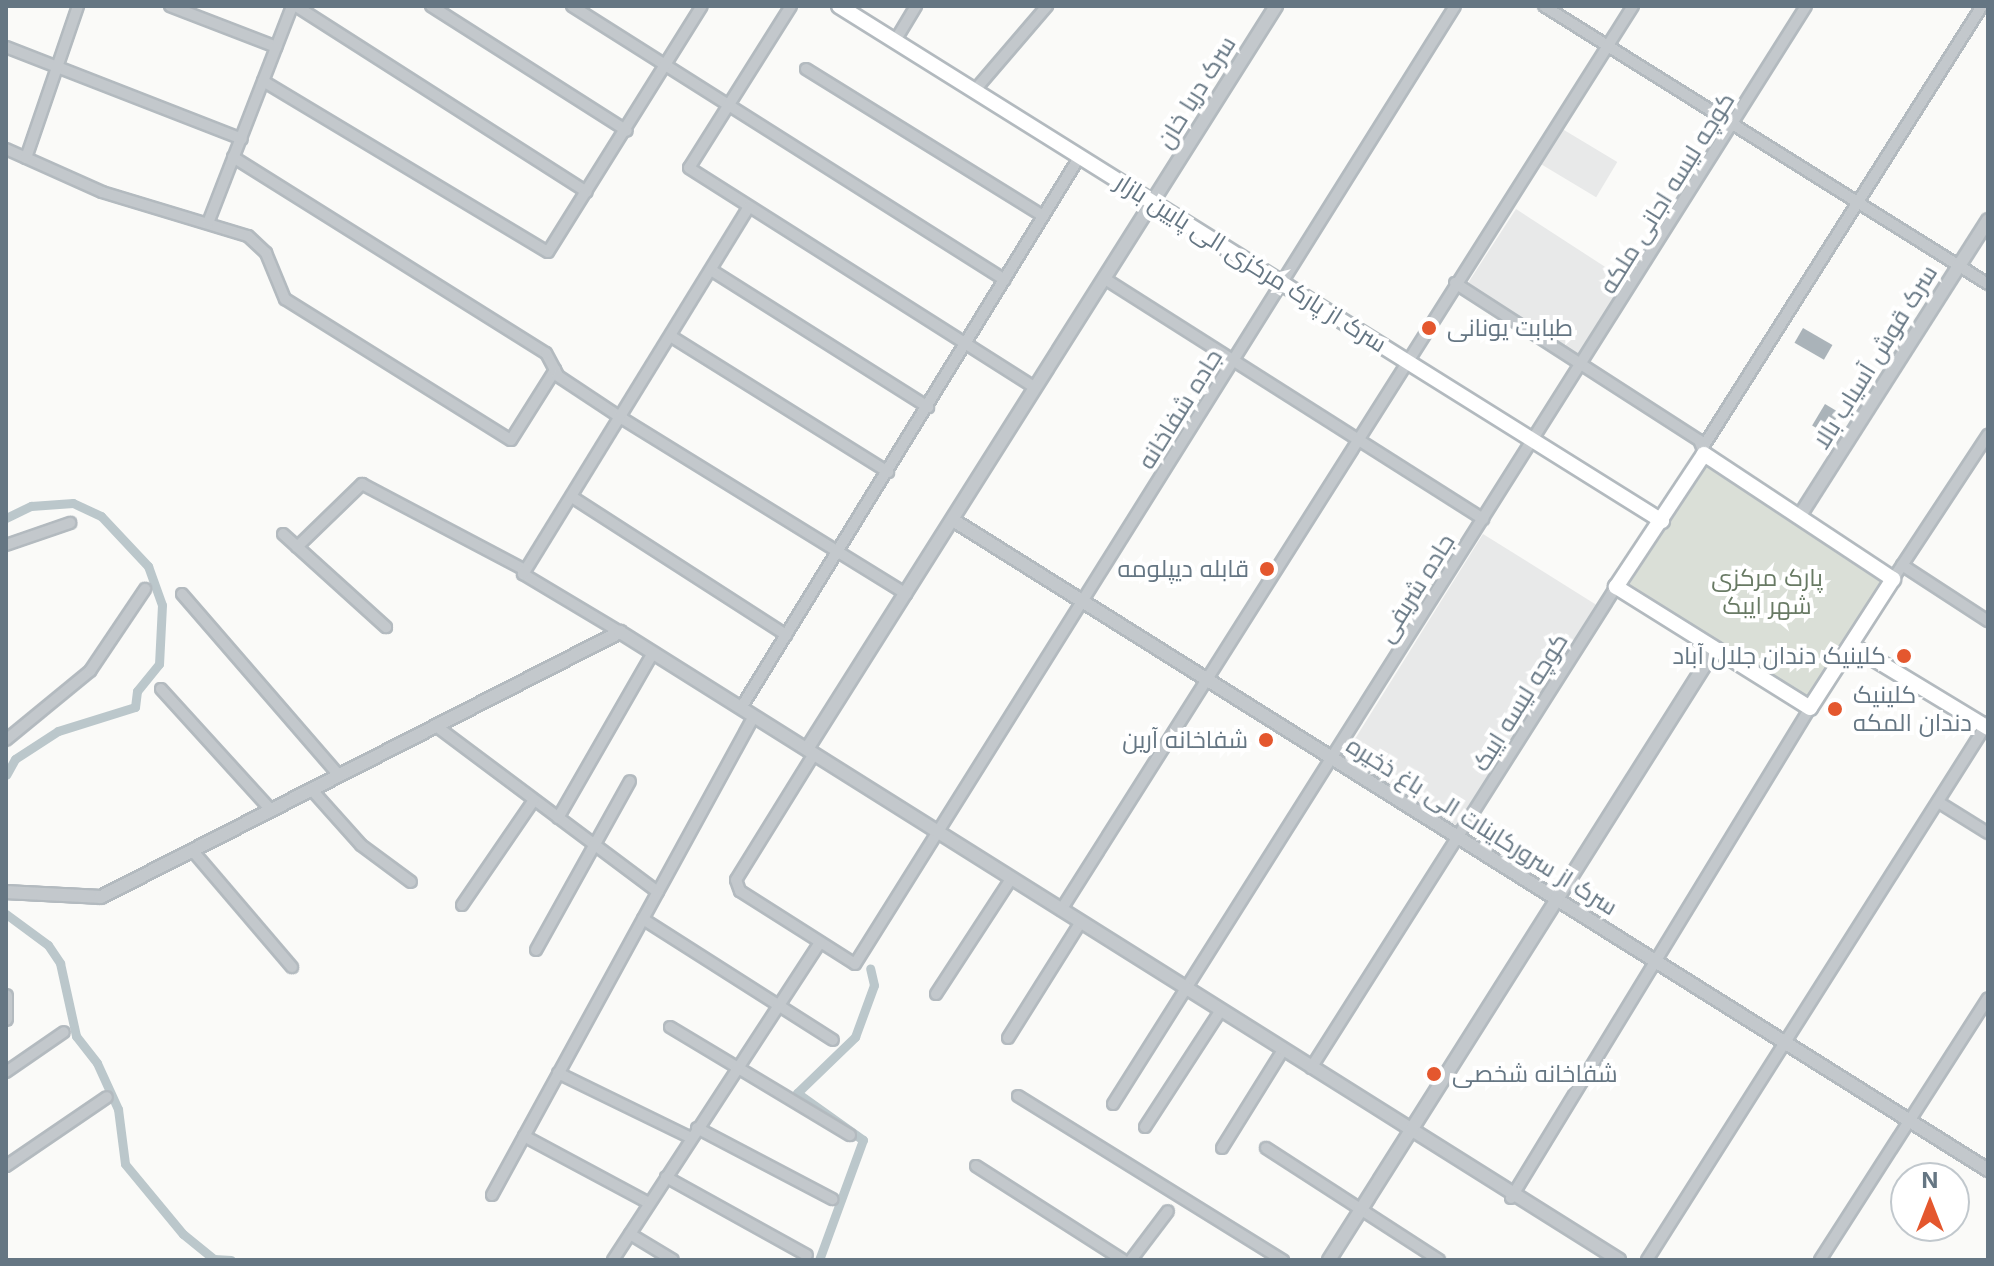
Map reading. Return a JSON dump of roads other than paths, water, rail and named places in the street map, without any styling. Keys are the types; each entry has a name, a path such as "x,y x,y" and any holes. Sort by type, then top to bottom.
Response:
{"main road":[{"name":"سرک از پارک مرکزی الی پایین بازار","path":"839,6 1662,521"},
{"path":"1703,451 1799,517 1893,579 1810,708 1616,587 1662,521 1703,451"},
{"path":"1851,645 1987,725"}],"street":[{"path":"26,158 78,6"},
{"path":"170,6 276,47"},
{"path":"208,223 294,6 587,192"},
{"path":"431,6 627,131"},
{"path":"572,6 1005,280"},
{"path":"263,81 548,252 669,68 702,6"},
{"path":"791,6 689,168 1035,388"},
{"path":"895,41 916,6"},
{"path":"975,90 1047,6"},
{"name":"سرک دریا خان","path":"810,752 1276,6"},
{"name":"جاده شفاخانه","path":"820,943 857,963 936,831 1284,283 1455,6"},
{"path":"1544,6 1735,120 1988,284"},
{"path":"1061,910 1406,360 1633,6"},
{"name":"کوچه لیسه اجانی ملکه","path":"1536,441 1806,6"},
{"path":"1455,283 1703,451 1982,6"},
{"path":"6,47 242,139"},
{"path":"806,69 1043,216"},
{"path":"6,149 102,192 248,236 266,253 285,299 511,440 555,370"},
{"path":"741,708 1080,156"},
{"path":"233,157 546,353 555,370 623,419 906,594"},
{"path":"525,570 623,419 749,207"},
{"name":"سرک قوش آسیاب بالا","path":"1799,517 1988,220"},
{"path":"711,270 928,407"},
{"path":"1105,279 1483,519"},
{"path":"672,337 888,472"},
{"path":"1893,579 1988,435"},
{"name":"جاده شریفی","path":"1113,1104 1483,519 1536,441"},
{"path":"297,547 362,484 525,570 1080,923 1188,987 1511,1198 1619,1260"},
{"path":"572,497 786,635"},
{"name":"سرک از سرورکاینات الی باغ ذخیره","path":"953,520 1988,1170"},
{"path":"6,545 70,523"},
{"path":"283,534 386,627"},
{"path":"1902,565 1988,621"},
{"name":"کوچه لیسه ایبک","path":"1311,1068 1616,587"},
{"path":"6,740 90,671 145,589"},
{"path":"182,594 339,775"},
{"path":"6,892 101,897 620,632"},
{"path":"1329,1260 1715,649"},
{"path":"558,818 653,653"},
{"path":"161,689 271,810"},
{"path":"1511,1198 1658,963 1810,708"},
{"path":"492,1195 754,716"},
{"path":"1647,1260 1782,1040 1987,725"},
{"path":"436,726 658,892"},
{"path":"613,1260 820,943 740,891 736,880 810,752"},
{"path":"536,950 630,781"},
{"path":"311,789 361,845 411,882"},
{"path":"462,905 534,800"},
{"path":"1938,802 1988,833"},
{"path":"192,850 292,967"},
{"path":"936,994 1011,879"},
{"path":"643,919 833,1040"},
{"path":"1008,1038 1080,923"},
{"path":"6,996 6,1019"},
{"path":"1820,1260 1988,998"},
{"path":"1145,1127 1221,1010"},
{"path":"670,1027 850,1135"},
{"path":"6,1072 64,1032"},
{"path":"1222,1148 1283,1050"},
{"path":"558,1073 832,1199"},
{"path":"1018,1096 1283,1260"},
{"path":"6,1166 107,1097"},
{"path":"524,1136 649,1203"},
{"path":"1266,1148 1439,1260"},
{"path":"976,1166 1123,1260"},
{"path":"666,1177 807,1255"},
{"path":"1131,1260 1168,1211"},
{"path":"630,1234 673,1260"}],"waterway":[{"path":"6,518 31,506 73,503 101,516 148,566 162,605 159,664 137,691 135,707 58,731 15,759 6,775"},
{"path":"6,914 48,945 60,963 76,1036 97,1063 118,1109 125,1164 183,1234 214,1259 231,1260"},
{"path":"819,1260 863,1140 797,1093 855,1037 874,985 870,968"}],"place":[{"name":"طبابت یونانی","path":"1429,328"},
{"name":"قابله دیپلومه","path":"1267,569"},
{"name":"کلینیک دندان جلال آباد","path":"1904,656"},
{"name":"کلینیک دندان المکه","path":"1835,709"},
{"name":"شفاخانه آرین","path":"1266,740"},
{"name":"شفاخانه شخصی","path":"1434,1074"}],"park label":[{"name":"پارک مرکزی شهر ایبک","path":"1767,592"}]}
